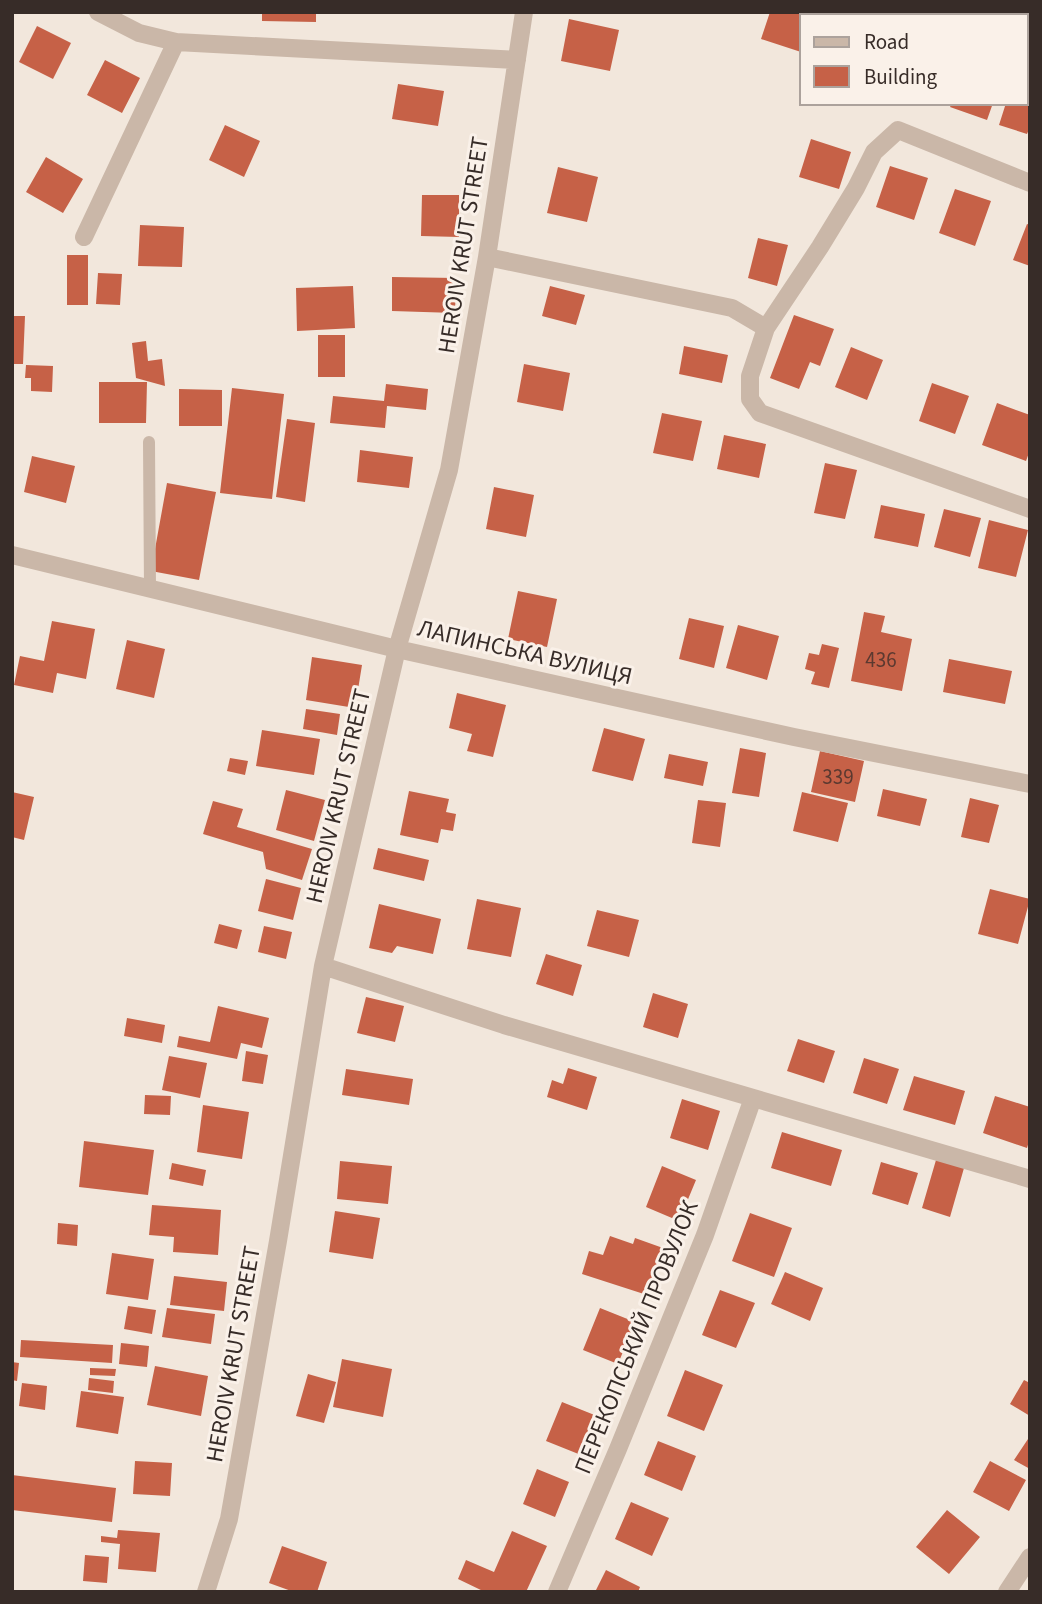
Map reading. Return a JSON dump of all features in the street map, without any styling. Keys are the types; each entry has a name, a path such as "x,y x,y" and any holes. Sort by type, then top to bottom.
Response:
{"street":[{"path":"98,12 139,33 176,42 517,60"},
{"name":"HEROIV KRUT STREET","path":"206,1592 229,1519 323,966 397,649 449,470 487,257 524,12"},
{"path":"84,237 176,42"},
{"path":"1030,183 898,130 874,152 856,188 820,247 766,328 750,376 750,399 760,413 1030,509"},
{"path":"487,257 732,307 766,328"},
{"name":"ЛАПИНСЬКА ВУЛИЦЯ","path":"12,555 397,649 793,737 1030,784"},
{"path":"323,966 504,1026 1030,1179"},
{"name":"ПЕРЕКОПСЬКИЙ ПРОВУЛОК","path":"557,1592 705,1235 752,1098"},
{"path":"1007,1592 1030,1558"}],"lane":[{"path":"149,442 150,589"}],"building":[{"path":"262,12 316,12 316,22 262,21"},
{"path":"770,12 815,12 800,14 800,52 761,39"},
{"path":"569,19 619,30 610,71 561,61"},
{"path":"37,26 71,43 53,79 19,62"},
{"path":"105,60 140,78 122,113 87,95"},
{"path":"398,84 444,91 438,126 392,119"},
{"path":"1028,91 1030,92 1030,127 1027,134 999,125 1005,105 1028,105"},
{"path":"951,105 992,105 987,120 950,107"},
{"path":"225,125 260,141 244,177 209,160"},
{"path":"811,139 851,152 839,189 799,177"},
{"path":"46,157 83,179 63,213 26,192"},
{"path":"890,166 928,178 914,220 876,207"},
{"path":"558,167 598,177 587,222 547,213"},
{"path":"955,189 991,201 975,246 939,233"},
{"path":"422,195 459,195 459,237 421,236"},
{"path":"1027,224 1030,225 1030,266 1013,260"},
{"path":"140,225 184,227 182,267 138,266"},
{"path":"758,238 788,245 777,286 748,278"},
{"path":"67,255 88,255 88,305 67,305"},
{"path":"98,273 122,274 120,305 96,304"},
{"path":"392,277 456,278 455,313 392,311"},
{"path":"353,286 355,328 297,331 296,288"},
{"path":"550,286 585,295 576,325 542,316"},
{"path":"794,315 834,329 820,366 810,362 799,389 770,378"},
{"path":"12,316 25,316 23,364 12,364"},
{"path":"318,335 345,335 345,377 318,377"},
{"path":"146,341 148,361 162,359 165,386 136,378 132,343"},
{"path":"684,346 728,355 722,383 679,374"},
{"path":"851,347 883,360 867,400 835,387"},
{"path":"524,364 570,373 563,411 517,402"},
{"path":"26,365 53,366 52,392 31,391 31,378 25,378"},
{"path":"99,382 147,382 146,423 99,423"},
{"path":"932,383 969,396 955,434 919,421"},
{"path":"386,384 428,389 426,410 387,406 385,428 330,423 333,396 384,401"},
{"path":"232,388 284,394 272,499 220,493"},
{"path":"179,389 222,390 222,426 179,426"},
{"path":"997,403 1030,415 1030,450 1026,461 982,445"},
{"path":"662,413 702,421 693,461 653,453"},
{"path":"287,419 315,423 305,502 276,497"},
{"path":"724,435 766,444 759,478 717,469"},
{"path":"360,450 413,457 409,488 357,482"},
{"path":"32,456 75,466 66,503 24,492"},
{"path":"825,463 857,470 845,519 814,513"},
{"path":"167,483 216,492 199,580 151,571"},
{"path":"494,487 534,495 526,537 486,529"},
{"path":"881,505 925,514 918,547 874,538"},
{"path":"944,509 981,518 970,557 934,547"},
{"path":"989,520 1028,530 1016,577 978,568"},
{"path":"518,591 557,599 547,647 508,639"},
{"path":"864,612 885,616 881,632 912,639 902,691 851,681"},
{"path":"689,618 724,626 714,668 679,659"},
{"path":"52,621 95,629 86,679 57,673 53,693 14,685 20,656 44,661"},
{"path":"738,625 779,636 767,680 726,668"},
{"path":"127,640 165,649 154,698 116,689"},
{"path":"822,644 839,648 829,688 811,684 815,672 805,669 809,653 819,655"},
{"path":"312,657 362,665 355,708 306,700"},
{"path":"949,659 1012,671 1005,704 943,692"},
{"path":"457,693 506,705 493,757 467,751 472,734 449,728"},
{"path":"306,709 340,714 337,735 303,729"},
{"path":"604,728 645,739 633,781 592,771"},
{"path":"262,730 320,739 314,775 256,766"},
{"path":"740,748 766,753 759,797 732,793"},
{"path":"820,751 864,761 855,802 811,792"},
{"path":"669,754 708,762 703,786 664,778"},
{"path":"230,758 248,761 245,775 227,771"},
{"path":"883,789 927,799 920,826 877,816"},
{"path":"286,790 325,800 314,841 276,830"},
{"path":"409,791 449,799 446,812 456,814 453,831 441,829 438,843 400,835"},
{"path":"12,792 34,797 24,840 12,837"},
{"path":"802,792 848,803 838,842 793,831"},
{"path":"970,798 999,805 989,843 961,837"},
{"path":"698,800 726,803 720,847 692,843"},
{"path":"213,801 243,809 237,827 312,849 302,880 266,869 263,852 203,834"},
{"path":"378,848 429,860 424,881 373,869"},
{"path":"266,879 301,888 293,920 258,911"},
{"path":"990,889 1030,899 1018,944 978,934"},
{"path":"477,899 521,908 511,957 467,949"},
{"path":"379,904 441,919 433,954 397,946 392,953 369,948"},
{"path":"597,910 639,920 629,957 587,946"},
{"path":"219,924 242,930 237,949 214,943"},
{"path":"264,926 292,932 286,959 258,952"},
{"path":"546,954 582,965 573,996 536,984"},
{"path":"653,993 688,1004 678,1038 643,1027"},
{"path":"366,997 404,1006 395,1042 357,1033"},
{"path":"218,1006 269,1018 262,1048 241,1043 237,1059 177,1047 179,1036 210,1042"},
{"path":"127,1018 165,1025 162,1043 124,1036"},
{"path":"798,1039 835,1051 824,1083 787,1071"},
{"path":"246,1051 268,1055 263,1084 242,1081"},
{"path":"169,1056 207,1063 200,1098 162,1090"},
{"path":"864,1058 899,1069 887,1104 853,1093"},
{"path":"568,1068 597,1077 587,1110 547,1097 552,1080 563,1084"},
{"path":"346,1069 413,1079 409,1105 342,1095"},
{"path":"914,1076 965,1091 955,1125 903,1110"},
{"path":"145,1095 171,1096 170,1115 144,1114"},
{"path":"995,1096 1030,1107 1030,1138 1027,1148 983,1133"},
{"path":"682,1099 720,1111 708,1150 670,1138"},
{"path":"203,1105 249,1112 242,1159 197,1152"},
{"path":"782,1132 842,1150 831,1186 771,1168"},
{"path":"84,1141 154,1150 148,1195 79,1187"},
{"path":"936,1160 964,1168 950,1217 922,1208"},
{"path":"340,1161 392,1166 388,1204 337,1199"},
{"path":"881,1162 918,1173 908,1205 872,1194"},
{"path":"172,1163 206,1170 203,1186 169,1179"},
{"path":"662,1166 696,1180 679,1221 646,1207"},
{"path":"152,1205 221,1210 218,1255 173,1252 174,1237 149,1235"},
{"path":"335,1211 380,1218 373,1259 329,1252"},
{"path":"750,1213 792,1228 774,1277 732,1261"},
{"path":"58,1223 78,1225 77,1246 57,1244"},
{"path":"610,1236 633,1244 635,1238 663,1248 647,1295 582,1274 589,1251 603,1255"},
{"path":"112,1253 154,1259 148,1300 106,1294"},
{"path":"785,1272 823,1288 810,1321 771,1304"},
{"path":"174,1276 227,1282 224,1311 170,1305"},
{"path":"720,1290 755,1303 736,1348 702,1335"},
{"path":"128,1306 156,1310 152,1334 124,1329"},
{"path":"167,1308 215,1314 211,1344 162,1337"},
{"path":"600,1308 635,1322 618,1364 583,1350"},
{"path":"21,1340 113,1345 112,1363 20,1357"},
{"path":"121,1343 149,1346 147,1367 119,1364"},
{"path":"342,1359 392,1369 383,1417 333,1407"},
{"path":"12,1362 19,1363 17,1381 12,1380"},
{"path":"155,1366 208,1376 201,1416 147,1405"},
{"path":"90,1368 116,1369 115,1376 90,1375"},
{"path":"685,1370 723,1385 704,1431 667,1416"},
{"path":"308,1374 336,1382 324,1423 296,1416"},
{"path":"89,1378 114,1381 113,1393 88,1390"},
{"path":"1024,1380 1030,1383 1030,1416 1010,1404"},
{"path":"22,1383 47,1386 45,1410 19,1406"},
{"path":"81,1391 124,1397 118,1434 76,1427"},
{"path":"562,1402 597,1416 581,1455 546,1441"},
{"path":"1030,1436 1030,1469 1014,1460"},
{"path":"658,1441 696,1456 682,1491 644,1475"},
{"path":"135,1461 172,1463 170,1496 133,1494"},
{"path":"990,1461 1026,1480 1009,1511 973,1492"},
{"path":"537,1469 569,1482 555,1517 523,1504"},
{"path":"12,1475 116,1488 112,1522 12,1510"},
{"path":"631,1502 669,1518 652,1556 615,1539"},
{"path":"947,1510 980,1537 949,1574 916,1547"},
{"path":"118,1530 160,1533 156,1572 118,1569 120,1544 101,1542 101,1536 117,1538"},
{"path":"512,1531 547,1546 526,1592 485,1592 458,1579 466,1560 494,1572"},
{"path":"282,1546 327,1562 317,1592 294,1592 269,1583"},
{"path":"85,1555 109,1557 107,1583 83,1581"},
{"path":"606,1570 640,1587 638,1592 595,1592"}]}
